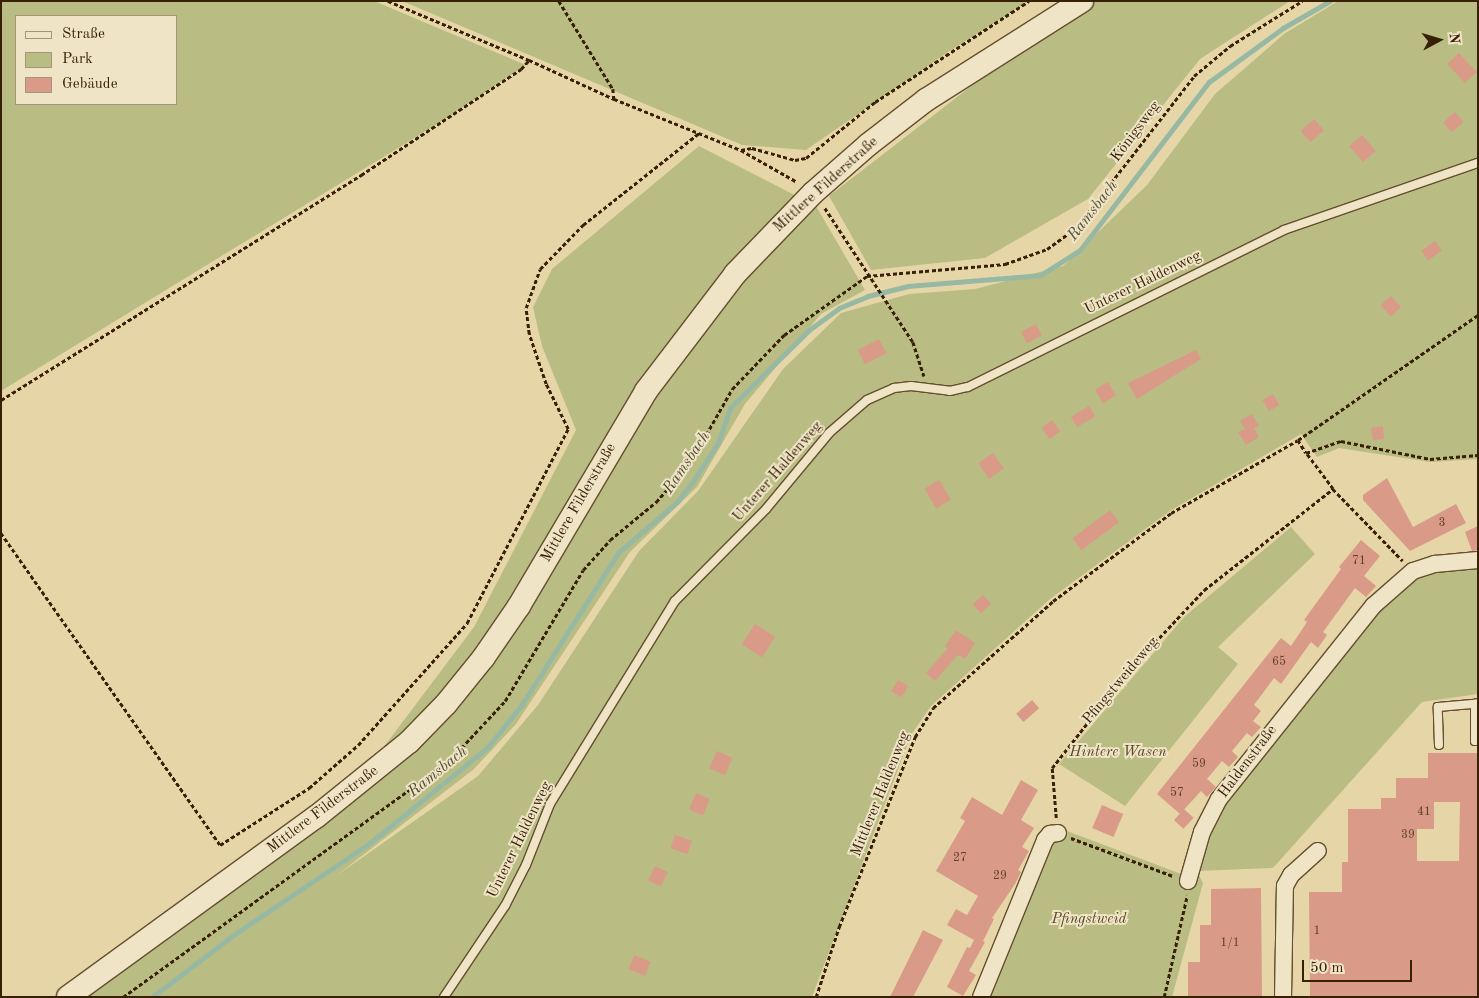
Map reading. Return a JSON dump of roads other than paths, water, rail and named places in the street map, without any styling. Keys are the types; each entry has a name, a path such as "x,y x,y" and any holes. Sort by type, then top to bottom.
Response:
{"main road":[{"name":"Mittlere Filderstraße","path":"68,997 323,811 409,742 446,704 484,657 519,606 646,391 735,274 806,200 869,144 926,100 1082,1"}],"street":[{"name":"Haldenstraße","path":"1188,880 1202,832 1220,799 1338,647 1378,601 1414,571 1435,564 1478,560"},
{"path":"981,997 1045,840 1050,834 1058,833"},
{"path":"1283,997 1285,886 1291,875 1318,851"}],"lane":[{"name":"Unterer Haldenweg","path":"444,997 505,906 526,865 550,804 675,601 766,509 830,433 867,400 894,388 926,388 950,391 968,387 1284,230 1478,163"},
{"path":"1439,745 1438,707 1476,704 1475,741 1478,741"}],"waterway":[{"name":"Ramsbach","path":"152,997 235,934 370,843 488,747 521,706 618,553 677,502 718,443 730,408 809,330 839,308 868,296 908,286 1041,275 1080,250 1209,82 1283,28 1330,1"}],"park label":[{"name":"Hintere Wasen","path":"1118,753"},
{"name":"Pfingstweid","path":"1089,920"}]}
